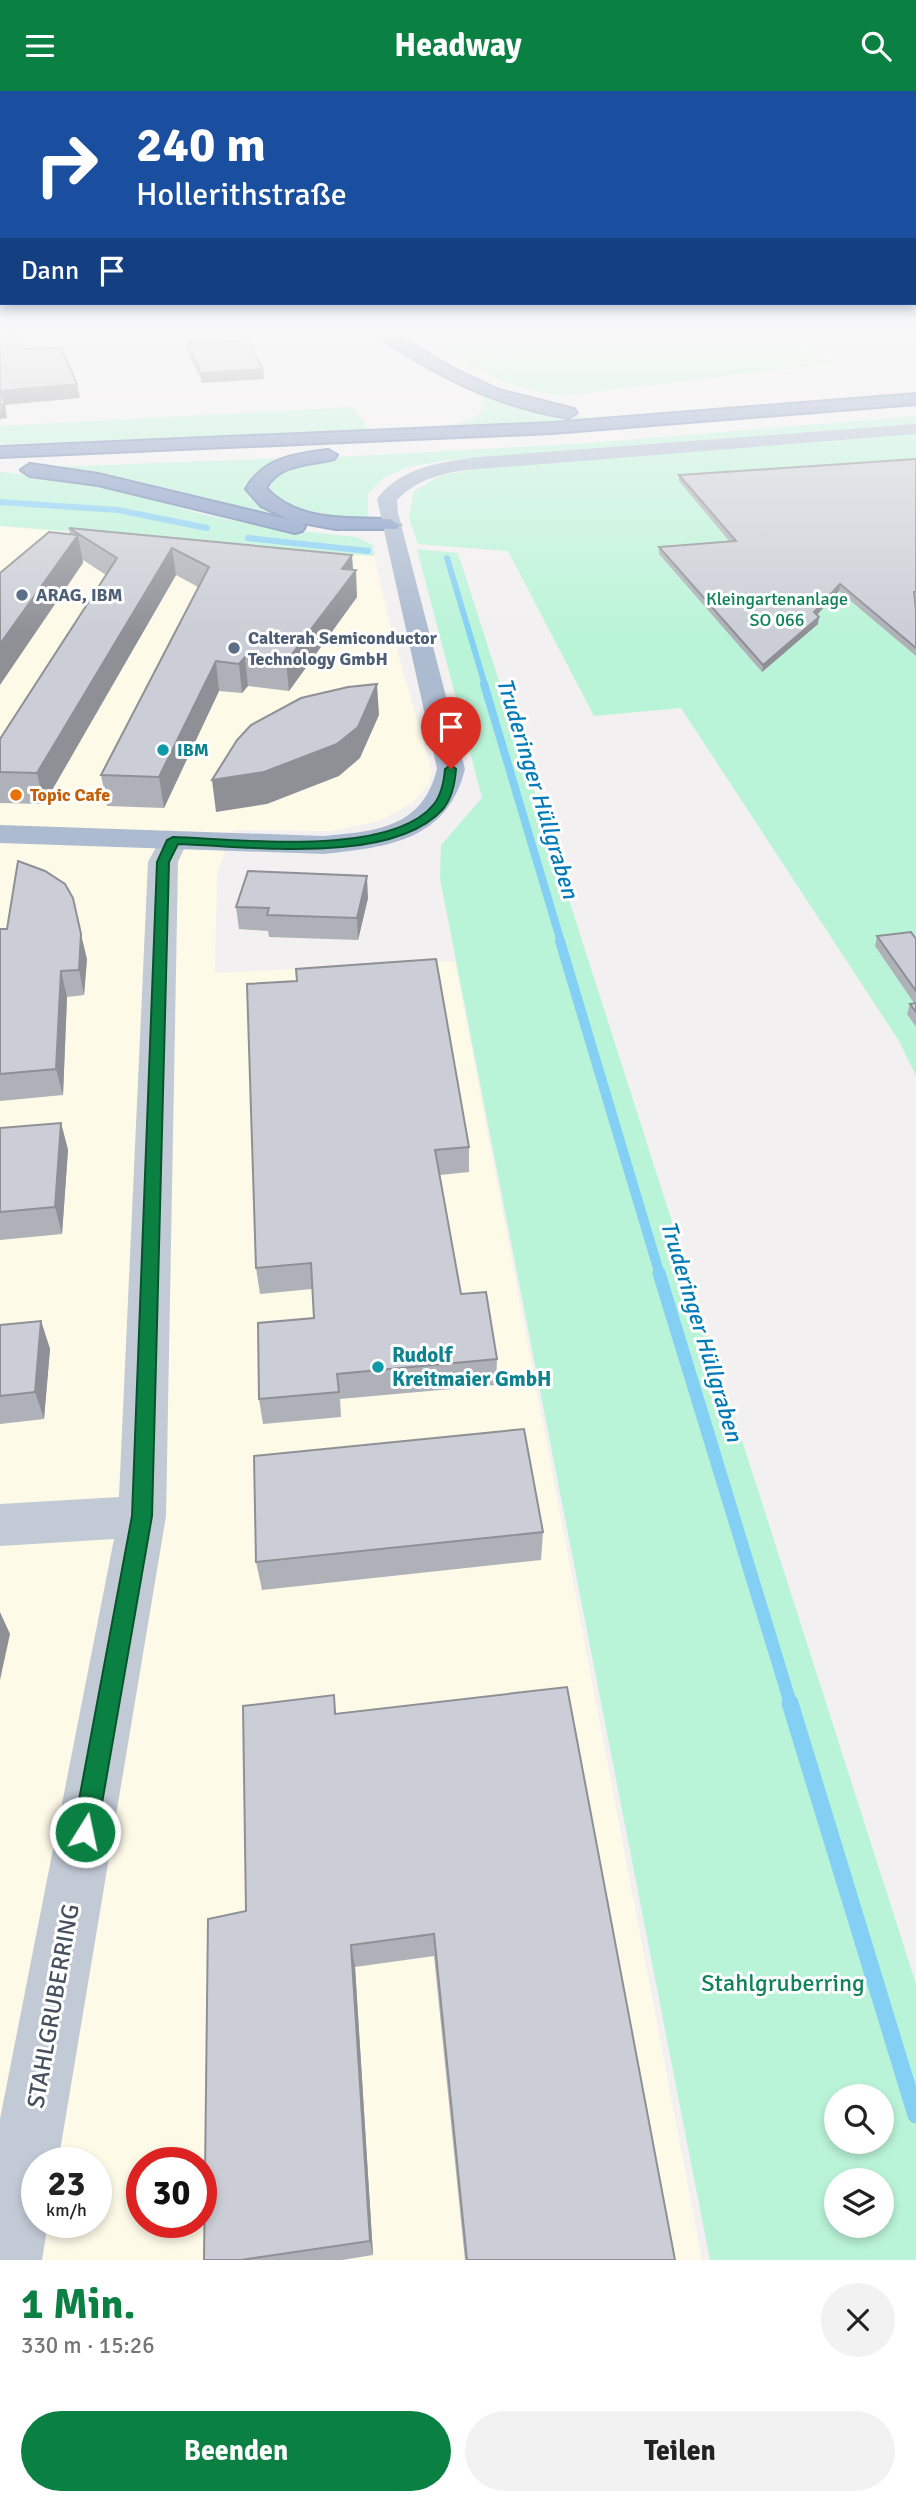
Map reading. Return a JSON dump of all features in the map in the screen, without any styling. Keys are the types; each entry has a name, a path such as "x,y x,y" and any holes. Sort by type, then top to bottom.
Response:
{"highway":[{"path":"297,440 345,433"},
{"path":"0,452 424,433"},
{"path":"0,461 525,439 600,433"},
{"path":"392,530 308,518 280,510 263,500 256,489 259,480 272,470 317,456 483,446 525,439"},
{"path":"0,468 55,471 105,479 243,519 392,530"}],"main road":[{"path":"0,834 324,845 364,841 393,834 420,822 439,806 449,786 451,769 392,530 387,499 394,490 411,478 449,467 864,433"}],"street":[{"name":"STAHLGRUBERRING","path":"8,2260 142,1516 163,862 173,840"},
{"path":"0,1525 142,1516"}],"shaded area":[{"path":"0,526 374,556 393,636 432,772 428,785 412,803 379,821 332,831 233,830 217,873 215,973 455,961 702,2260 0,2260"}],"green space":[{"path":"0,433 307,433 0,444"},
{"path":"708,433 831,433 668,447 447,460 407,467 383,478 368,494 368,519 328,516 293,507 268,496 265,485 290,467 320,458 590,443"},
{"name":"Kleingartenanlage SO 066","path":"916,433 916,1076 899,1041 681,708 594,716 508,551 418,544 409,518 414,491 442,475 492,466"},
{"path":"289,458 260,472 248,483 249,495 278,514 356,529 293,522 130,480 52,467"},
{"path":"0,472 92,482 201,514 264,527 356,537 373,545 374,556 0,526"},
{"name":"Stahlgruberring","path":"417,549 458,553 916,1984 916,2260 710,2260 440,879 441,845 482,798"}],"building":[{"path":"916,459 916,648 840,584 814,612 819,617 763,665 659,547 736,541 679,475"},
{"path":"69,528 352,555 342,569 356,570 286,662 245,657 239,664 216,661 159,777 101,775 209,567 172,548 37,773 0,772 0,739 117,558"},
{"path":"49,532 78,535 0,644 0,573"},
{"path":"377,684 358,727 337,744 264,772 212,780 237,740 251,725 301,698 348,687"},
{"path":"18,861 45,871 65,884 73,898 81,934 79,970 61,971 56,1069 0,1074 0,929 7,929"},
{"path":"248,871 367,876 357,918 267,915 269,908 236,907"},
{"path":"911,932 916,939 916,991 877,936"},
{"path":"436,959 469,1147 435,1150 461,1294 486,1292 497,1359 337,1374 339,1392 259,1399 258,1323 314,1318 311,1263 256,1268 247,984 297,981 296,969"},
{"path":"61,1123 55,1207 0,1212 0,1128"},
{"path":"41,1321 35,1392 0,1396 0,1325"},
{"path":"524,1429 543,1532 256,1562 254,1456"},
{"path":"567,1687 675,2260 467,2260 434,1934 351,1945 370,2241 241,2260 204,2260 204,2238 217,2238 217,2147 205,2147 208,1919 246,1911 243,1706 334,1695 335,1714"}],"waterway":[{"name":"Truderinger Hüllgraben","path":"0,502 118,510 207,528"},
{"name":"Truderinger Hüllgraben","path":"248,538 368,551"},
{"name":"Truderinger Hüllgraben","path":"447,558 485,685"},
{"name":"Truderinger Hüllgraben","path":"484,684 561,942"},
{"name":"Truderinger Hüllgraben","path":"560,941 660,1275"},
{"name":"Truderinger Hüllgraben","path":"659,1273 791,1705"},
{"name":"Truderinger Hüllgraben","path":"790,1703 916,2115"}],"place":[{"name":"ARAG, IBM","path":"22,595"},
{"name":"Calterah Semiconductor Technology GmbH","path":"234,648"},
{"name":"IBM","path":"163,750"},
{"name":"Topic Cafe","path":"16,795"},
{"name":"Rudolf Kreitmaier GmbH","path":"378,1367"}],"route":[{"path":"85,1832 142,1516 163,862 173,840 324,845 364,841 393,834 420,822 439,806 449,786 451,769"}]}
